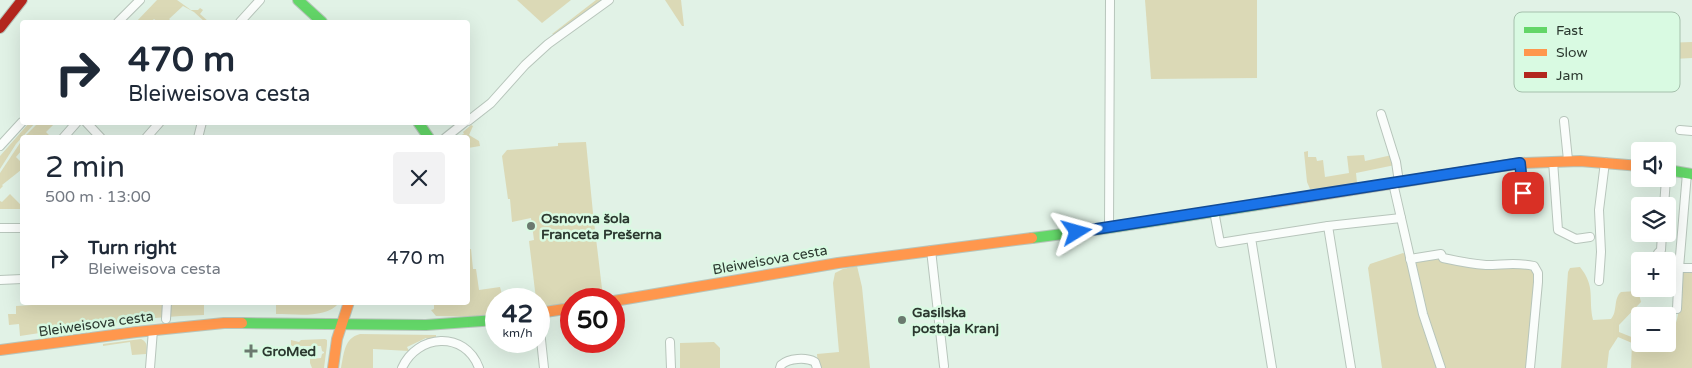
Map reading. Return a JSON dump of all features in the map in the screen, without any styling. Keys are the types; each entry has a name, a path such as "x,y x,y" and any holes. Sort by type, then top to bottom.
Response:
{"main road":[{"path":"0,28 22,0"},
{"path":"298,0 320,20"},
{"name":"Bleiweisova cesta","path":"625,299 838,263 1109,228 1520,163 1568,160 1631,165"},
{"path":"1676,171 1689,173"},
{"path":"333,368 337,339 348,305"},
{"name":"Bleiweisova cesta","path":"0,350 153,330 230,323 432,325 485,321"}],"street":[{"path":"120,20 140,0"},
{"path":"242,20 260,0"},
{"path":"470,119 490,103 525,65 548,44 609,0"},
{"path":"1109,228 1110,0"},
{"path":"1381,114 1396,162 1396,182 1401,218 1410,259 1423,314 1441,368"},
{"path":"1564,121 1568,160"},
{"path":"0,146 20,124"},
{"path":"66,135 74,125"},
{"path":"89,125 98,135"},
{"path":"149,135 157,125"},
{"path":"449,135 462,125"},
{"path":"1680,130 1692,131"},
{"path":"1553,161 1558,230 1576,238 1590,237"},
{"path":"1599,281 1601,252 1599,210 1605,162"},
{"path":"1520,163 1523,193"},
{"path":"1677,309 1679,268 1689,173"},
{"path":"1214,211 1220,243 1328,226 1401,218"},
{"path":"1328,226 1351,368"},
{"path":"0,228 20,228"},
{"path":"1250,238 1272,368"},
{"path":"931,250 944,366"},
{"path":"1410,259 1441,254 1443,258 1464,263 1487,265 1522,263 1534,266 1538,273 1538,282 1530,368"},
{"path":"1679,268 1692,268"},
{"path":"0,280 20,280"},
{"path":"166,320 167,305"},
{"path":"150,368 153,330"},
{"path":"402,368 405,360 414,352 437,341 451,341 464,348 472,355 479,368"},
{"path":"670,342 671,368"},
{"path":"542,353 544,368"},
{"path":"780,368 788,360 808,359 815,362 817,368"}],"shaded area":[{"path":"157,0 177,0 191,10 198,10 200,8 203,10 200,14 207,20 203,20 183,6 170,20 138,20"},
{"path":"517,0 571,0 542,23"},
{"path":"596,0 602,0 555,35 552,34"},
{"path":"665,0 681,0 684,26 682,26"},
{"path":"1145,0 1257,0 1257,78 1151,79"},
{"path":"1680,42 1692,42 1692,58 1680,59"},
{"path":"27,125 33,125 24,135 20,135 20,140 0,169 0,156"},
{"path":"36,125 53,125 46,132 49,135 26,135"},
{"path":"471,125 473,126 469,135 461,135 464,134 463,132"},
{"path":"470,136 479,141 480,146 470,148"},
{"path":"586,142 602,288 560,288 560,304 550,306 550,288 535,288 529,241 534,240 531,218 512,222 502,156 507,150 558,146 558,143"},
{"path":"20,143 20,152 16,157 20,161 20,171 2,185 0,189 0,173"},
{"path":"1308,151 1308,157 1316,157 1317,161 1323,160 1325,177 1349,173 1347,156 1364,155 1365,161 1392,155 1395,165 1356,173 1357,183 1330,188 1310,189 1307,182 1304,152"},
{"path":"10,194 20,204 20,209 0,209 0,201 2,202"},
{"path":"471,249 473,269 476,269 479,290 485,289 485,317 436,316 431,310 434,309 434,305 470,305"},
{"path":"1403,253 1405,254 1428,342 1438,368 1382,368 1368,268 1370,264"},
{"path":"1445,259 1533,268 1535,273 1527,368 1443,368 1426,314 1416,262 1420,260"},
{"path":"857,266 862,287 870,368 818,368 817,354 839,352 833,283 835,273"},
{"path":"1580,267 1585,274 1590,287 1593,320 1611,319 1617,298 1621,292 1631,291 1631,297 1640,297 1641,302 1636,307 1631,307 1631,312 1619,325 1619,332 1631,337 1631,343 1618,337 1609,351 1607,368 1561,368 1568,272 1570,268"},
{"path":"1680,270 1692,270 1692,368 1631,368 1632,352 1676,352"},
{"path":"204,305 204,315 135,320 20,336 19,324 9,325 8,314 16,314 16,306"},
{"path":"276,305 337,305 319,314 276,314"},
{"path":"360,334 436,335 436,339 429,341 426,338 407,347 409,351 373,349 373,368 341,368 348,343"},
{"path":"141,339 146,343 146,354 132,355 130,342 103,346 103,344"},
{"path":"291,340 299,342 301,340 327,340 327,345 324,368 312,368 310,363 310,359 321,358 324,352 321,346 291,346"},
{"path":"714,342 720,348 720,368 680,368 680,343"}],"traffic: fast":[{"path":"298,0 320,20"},
{"path":"420,125 427,135"},
{"path":"1676,171 1692,174"},
{"path":"1032,238 1270,203"},
{"path":"242,323 426,325 485,321"}],"traffic: slow":[{"path":"1270,203 1521,163 1580,161 1631,165"},
{"path":"625,299 838,263 1032,238"},
{"path":"333,368 337,339 348,305"},
{"path":"550,311 560,310"},
{"path":"0,350 136,332 224,323 242,323"}],"traffic: jam":[{"path":"0,28 22,0"}],"place":[{"name":"Osnovna šola Franceta Prešerna","path":"531,226"},
{"name":"Gasilska postaja Kranj","path":"902,320"},
{"name":"GroMed","path":"251,351"}],"route":[{"path":"1077,232 1520,163 1523,193"}]}
